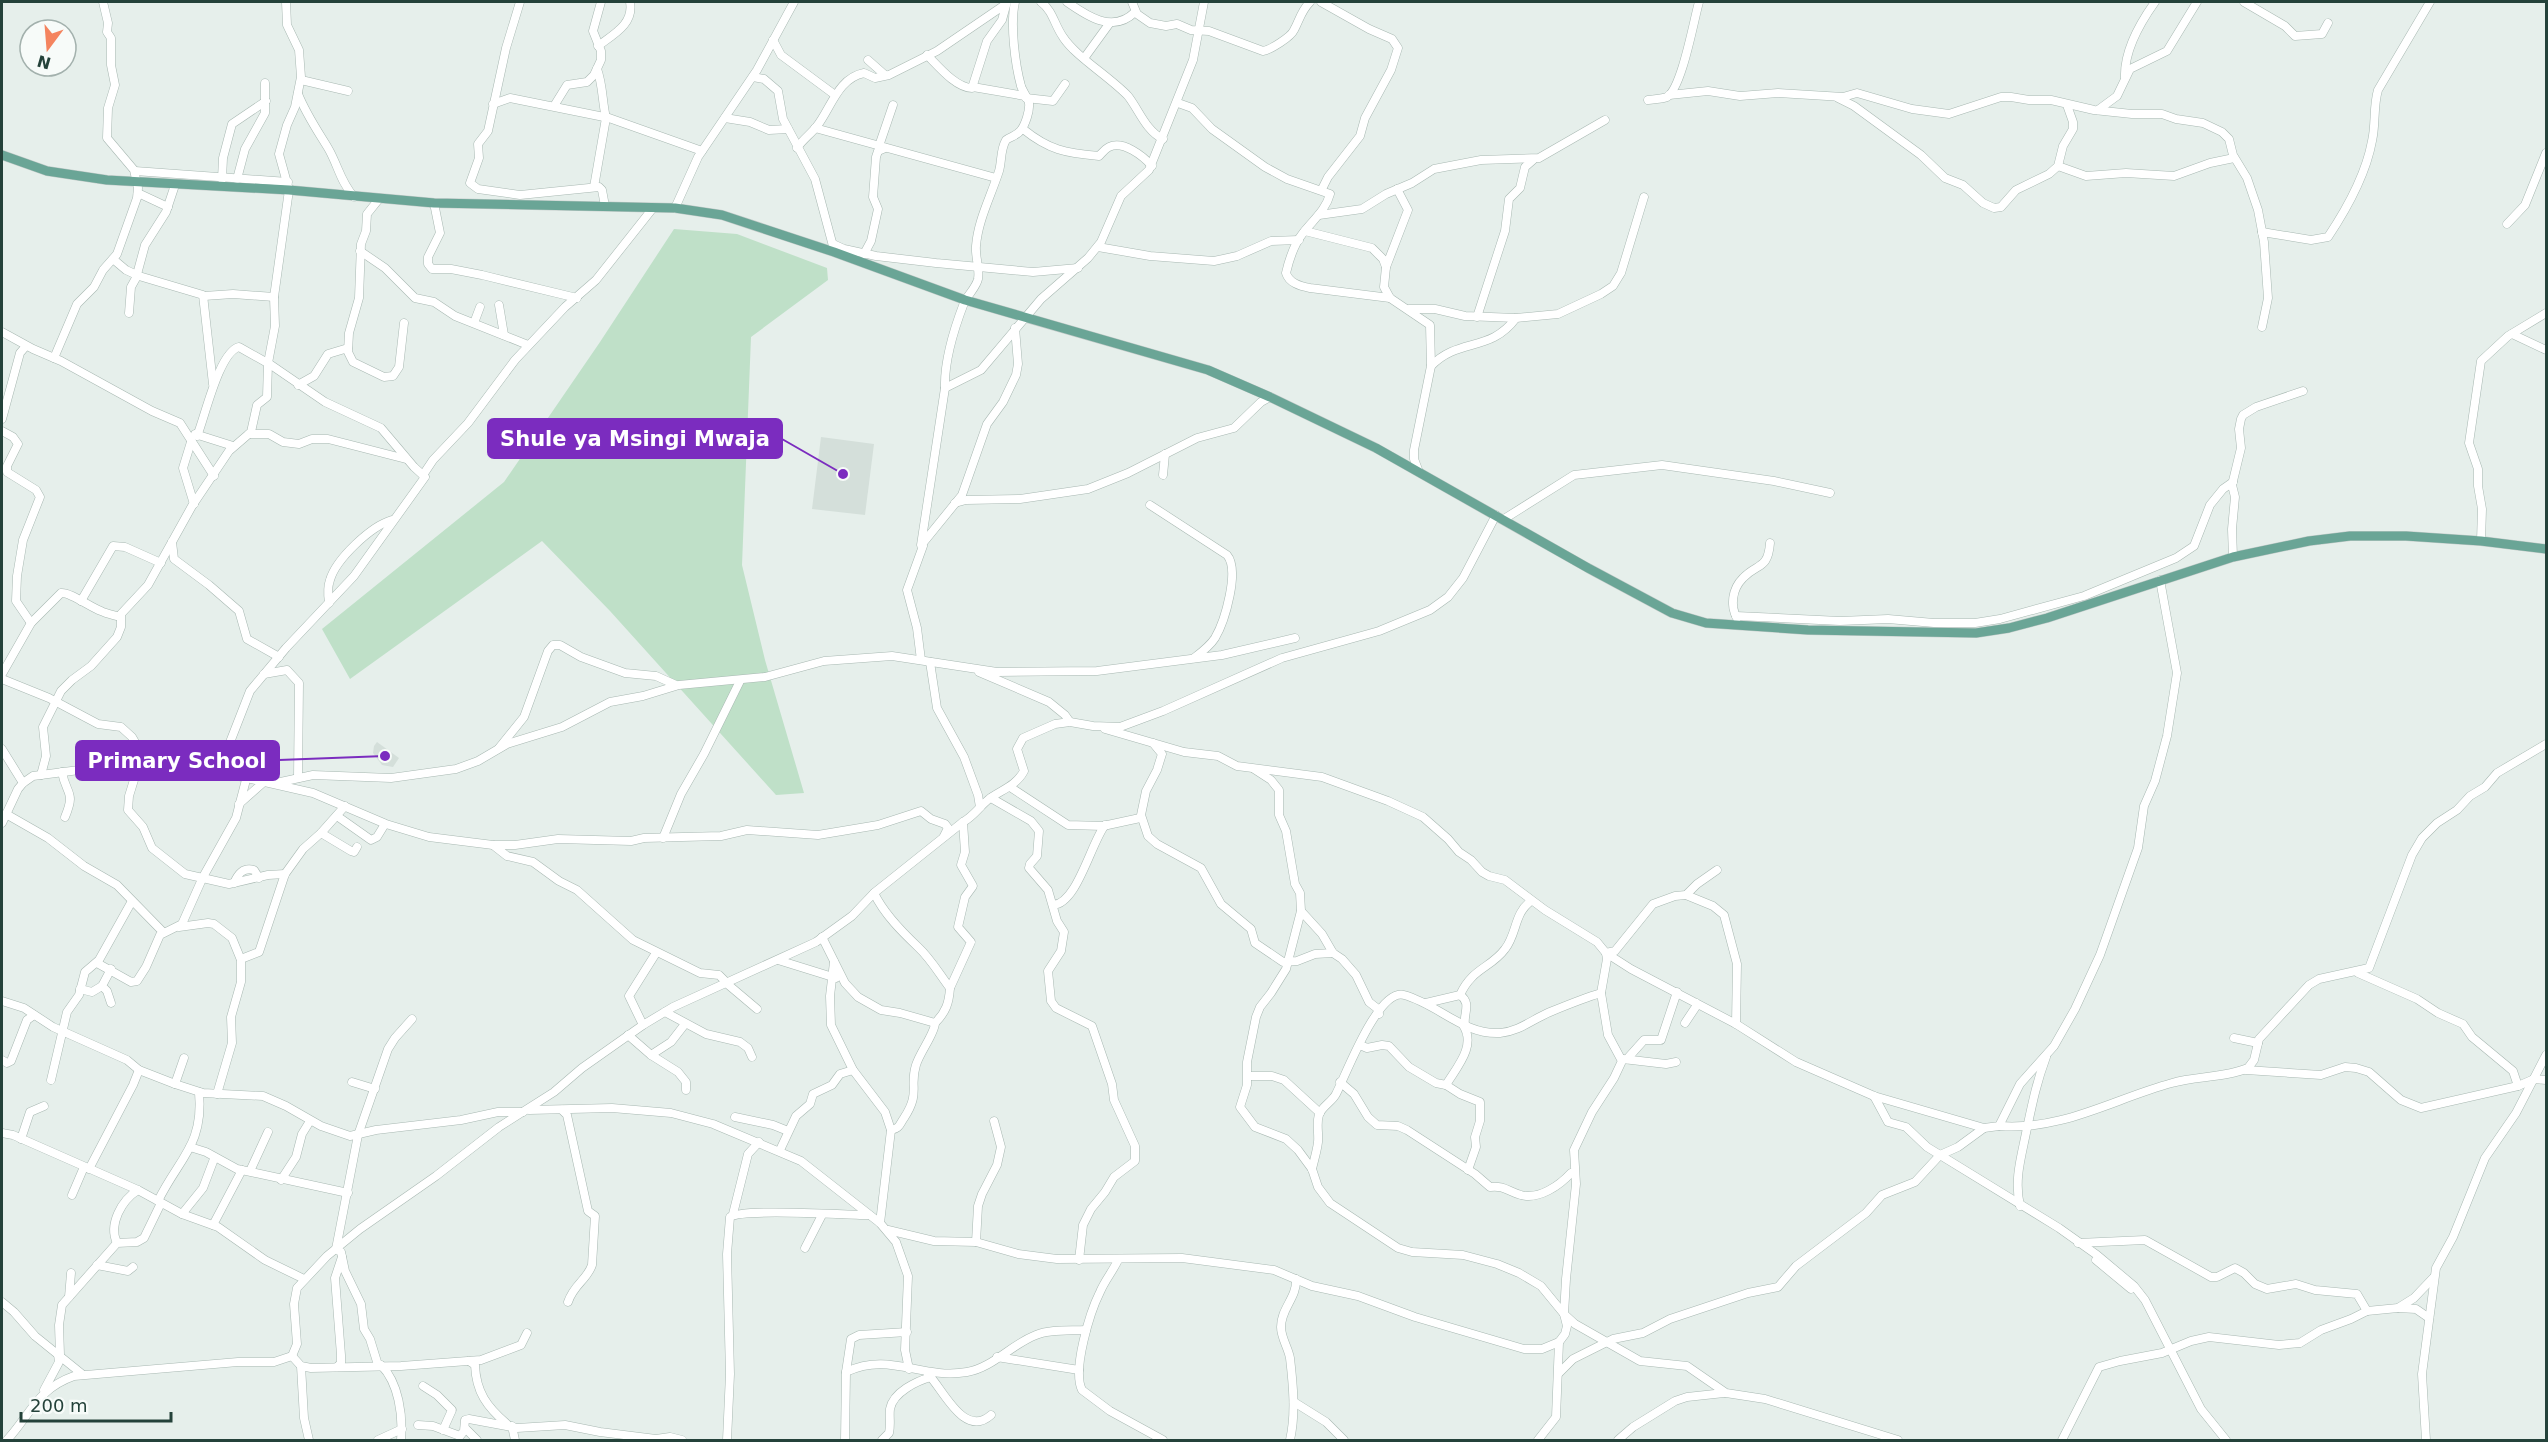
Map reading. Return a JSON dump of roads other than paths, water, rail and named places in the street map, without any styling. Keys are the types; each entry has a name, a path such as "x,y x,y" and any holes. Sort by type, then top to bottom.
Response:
{"main road":[{"path":"2,155 63,175 137,183 288,186 357,197 434,203 653,207 722,215 834,248 965,300 1208,370 1376,448 1672,613 1697,621 1741,626 1949,633 1984,632 2047,618 2233,557 2293,544 2350,536 2403,536 2481,541 2547,549"}],"street":[{"path":"54,358 77,304 94,287 103,270 113,259 138,193 135,171 107,138 108,110 115,79 111,65 111,38 107,32 108,24 103,2"},
{"path":"41,775 46,756 43,727 64,687 91,666 117,637 121,627 120,616 145,589 194,504 233,446 249,434 254,424 256,405 264,401 268,392 268,363 274,336 274,297 288,186 279,154 301,80 299,50 287,25 286,2"},
{"path":"520,2 506,48 488,131 478,144 479,158 470,179 472,186 503,194 520,195 594,187 602,190 605,206"},
{"path":"554,106 567,85 587,82 597,69 602,55 593,31 601,2"},
{"path":"598,46 626,24 631,12 630,2"},
{"path":"675,208 702,151 753,77 794,2"},
{"path":"921,660 917,628 907,590 923,546 921,545 945,388 946,366 965,300 977,281 978,236 996,178 1004,142 1023,129 1029,106 1019,77 1013,15 1015,2"},
{"path":"1041,2 1050,11 1063,37 1113,81 1130,99 1153,133 1163,139"},
{"path":"1067,2 1084,14 1109,24 1125,20 1135,12"},
{"path":"1132,2 1135,12 1144,20 1155,25 1178,24 1191,30 1218,33 1259,50 1269,50 1292,33 1300,12 1310,2"},
{"path":"945,388 981,370 1046,293 1079,268 1098,247 1118,202 1152,166 1193,60 1204,2"},
{"path":"1321,2 1392,39 1398,47 1394,63 1367,114 1360,136 1328,177 1322,189"},
{"path":"1669,95 1687,55 1699,2"},
{"path":"2125,78 2126,62 2135,36 2155,2"},
{"path":"2120,113 2116,106 2117,95 2130,69 2167,51 2197,2"},
{"path":"2244,2 2285,26 2295,36 2322,34 2328,23"},
{"path":"2262,232 2312,240 2328,237 2368,157 2373,138 2375,100 2378,90 2430,2"},
{"path":"973,87 987,41 1002,20 1007,3"},
{"path":"797,147 815,128 835,95 860,73 875,78 941,49 1007,3"},
{"path":"1085,57 1109,24"},
{"path":"772,40 781,55 835,95"},
{"path":"927,55 958,83 967,88 973,87 1053,101 1065,84"},
{"path":"868,60 885,75"},
{"path":"594,187 606,118 603,107 604,94 599,87 597,69"},
{"path":"753,77 764,79 778,91 781,114 816,182 834,248 936,263 1033,272 1079,268"},
{"path":"301,80 348,92"},
{"path":"237,179 245,148 265,113 265,83"},
{"path":"1648,100 1669,95 1710,91 1740,96 1778,93 1835,97 1859,93 1912,109 1949,114 2006,97 2051,100 2067,105 2120,113 2162,114 2176,119 2204,123 2227,135 2234,158 2247,178 2262,232 2268,298 2262,327"},
{"path":"297,93 310,122 331,154 341,181 369,211"},
{"path":"2098,110 2117,95"},
{"path":"1835,97 1854,106 1930,162 1945,178 1969,189 1989,207 2001,207 2016,190 2049,174 2058,166 2062,146 2073,129 2072,116 2067,105"},
{"path":"493,104 510,98 554,106 606,118 702,151"},
{"path":"222,179 225,152 232,124 266,101"},
{"path":"1178,103 1192,108 1212,129 1264,167 1287,179 1322,189 1330,195 1319,215 1299,240 1286,273 1289,280 1298,285 1353,295 1390,298 1430,325 1431,366 1419,416 1414,450 1414,459 1419,472"},
{"path":"864,254 871,241 878,209 873,196 876,157 882,147 893,105"},
{"path":"725,118 750,122 769,130 788,129"},
{"path":"1477,317 1505,231 1509,199 1520,188 1525,167 1533,160 1605,120"},
{"path":"815,128 996,178"},
{"path":"1023,129 1031,137 1053,149 1097,156 1108,147 1117,145 1137,153 1152,166"},
{"path":"2507,224 2525,205 2547,153"},
{"path":"1319,215 1362,208 1437,168 1481,160 1521,157 1533,160"},
{"path":"2058,166 2086,176 2126,173 2174,176 2210,163 2234,158"},
{"path":"135,171 237,179 288,186"},
{"path":"129,313 130,287 145,244 168,207 176,184"},
{"path":"1390,298 1384,287 1386,267 1407,210 1397,189"},
{"path":"138,193 168,207"},
{"path":"1408,309 1440,309 1477,317 1516,318 1558,314 1601,294 1613,286 1621,273 1644,197"},
{"path":"379,199 369,211 360,251 359,298 350,327 348,348 353,362 384,377 392,377 399,367 404,323"},
{"path":"434,203 440,233 428,258 428,264 432,269 482,274 577,298"},
{"path":"216,769 225,755 245,700 264,675 371,554 425,477 423,475 433,460 468,423 528,345 604,271 653,207"},
{"path":"1305,231 1372,248 1383,259 1386,267"},
{"path":"1098,247 1150,256 1214,261 1237,256 1271,241 1299,240"},
{"path":"360,251 385,268 415,298 434,302 445,311 528,345"},
{"path":"113,259 136,275 170,287 201,293 204,296 233,294 274,297"},
{"path":"204,296 213,384"},
{"path":"499,305 504,335"},
{"path":"474,323 480,307"},
{"path":"2481,541 2482,509 2478,486 2479,473 2469,443 2482,359 2512,334 2547,313"},
{"path":"1431,366 1445,353 1499,336 1516,318"},
{"path":"921,545 968,483 987,424 1003,402 1017,372 1015,328"},
{"path":"2,332 152,411 180,423 214,476"},
{"path":"2512,334 2547,350"},
{"path":"2,419 21,352 26,346"},
{"path":"197,435 213,384 231,351 237,347 268,363 325,402 381,428 423,475"},
{"path":"298,385 314,376 328,354 348,348"},
{"path":"2233,557 2232,530 2235,497 2233,482 2241,448 2239,429 2243,415 2256,407 2303,391"},
{"path":"955,503 966,500 1016,499 1078,492 1128,473 1197,438 1234,428 1261,402 1270,397"},
{"path":"186,430 233,446"},
{"path":"2,431 10,435 18,444 7,466 7,472 36,490 40,497 23,540 15,601 31,623"},
{"path":"249,434 269,434 283,441 299,444 312,439 328,439 407,459"},
{"path":"191,442 183,468 194,504"},
{"path":"1163,475 1165,454"},
{"path":"44,1392 57,1383 82,1374 238,1362 274,1362 292,1356 297,1344 294,1304 297,1288 336,1249 499,1127 527,1111 643,1025 726,982 800,951 852,916 874,893 972,817 991,798 1010,787 1024,771 1017,749 1021,740 1049,726 1070,722 1116,727 1138,720 1282,658 1379,631 1430,610 1448,597 1463,578 1500,517 1570,477 1612,469 1662,465 1830,493"},
{"path":"1736,616 1840,621 1888,619 1942,623 1975,623 2001,619 2084,596 2176,558 2194,546 2210,505 2223,489 2233,482"},
{"path":"1150,505 1227,555 1232,563 1232,583 1221,625 1211,643 1193,659"},
{"path":"329,603 330,580 344,557 366,535 394,519"},
{"path":"172,541 174,559 239,611 247,639 279,657"},
{"path":"1741,626 1732,605 1738,587 1743,578 1766,559 1770,543"},
{"path":"81,601 113,546 125,547 161,563"},
{"path":"1999,1126 2020,1084 2046,1055 2075,1009 2100,955 2138,848 2144,806 2155,781 2167,736 2177,673 2160,580"},
{"path":"120,616 104,612 62,592 31,623 2,676 98,724 123,728 141,751 142,757 129,796 128,810 143,827 145,837 155,851 185,874 234,883 285,874"},
{"path":"276,783 313,775 391,778 456,769 478,761 507,744 562,728 603,705 643,696 676,685 765,677 824,661 884,656 975,670 1097,671 1222,655 1295,638"},
{"path":"498,749 524,717 548,651 553,645 560,645 581,657 625,673 657,676 676,685"},
{"path":"930,662 937,708 964,758 978,795 980,807"},
{"path":"264,675 282,669 287,670 299,683 298,778"},
{"path":"975,670 1017,691 1049,702 1070,722"},
{"path":"663,838 681,794 704,754 740,681"},
{"path":"1099,726 1121,735 1151,741 1184,752 1218,756 1237,766 1337,781 1409,810 1429,822 1485,874 1505,880 1531,901 1597,942 1608,959 1601,993 1608,1035 1625,1059 1666,1064 1676,1062"},
{"path":"1151,741 1162,754 1146,792 1140,818 1152,841 1201,868 1219,901 1232,915 1251,929 1255,943 1282,962 1305,959 1313,954 1333,953"},
{"path":"2244,1070 2253,1064 2258,1043 2269,1026 2309,985 2319,979 2367,970 2412,855 2422,838 2437,823 2457,810 2469,796 2485,786 2497,773 2547,744"},
{"path":"2,749 23,783"},
{"path":"2,823 23,783 41,775 102,767 142,757 163,755 313,794 385,824 429,837 493,845 515,845 558,839 631,842 644,838 721,836 750,830 818,835 878,825 921,811 931,819 946,825 948,828 942,840"},
{"path":"1253,768 1271,780 1280,790 1279,815 1286,831 1295,884 1300,893 1301,911 1289,962 1257,1012 1246,1062 1248,1076 1240,1107 1245,1116 1255,1127 1286,1139 1298,1150 1312,1169 1318,1187 1330,1203 1398,1248 1412,1252 1463,1255 1497,1264 1519,1273 1541,1286 1564,1314 1605,1343 1640,1361 1687,1366 1726,1393"},
{"path":"62,772 64,784 71,795 71,802 65,817"},
{"path":"179,927 236,818 246,776"},
{"path":"239,804 265,781"},
{"path":"1010,787 1068,825 1105,825 1140,818"},
{"path":"991,798 1030,820 1039,831 1037,856 1029,867 1047,886 1064,936 1061,951 1048,971 1051,1000 1056,1008 1091,1025 1096,1034 1100,1053 1114,1092 1114,1100 1133,1139 1136,1153 1135,1161 1116,1174 1091,1209 1081,1234 1079,1260"},
{"path":"241,959 259,952 285,874 303,849 345,806"},
{"path":"6,814 48,838 84,866 113,882 163,932"},
{"path":"337,816 371,840 377,837 385,824"},
{"path":"891,1130 900,1127 914,1099 915,1069 926,1042 935,1028 935,1023 948,1005 950,988 971,942 958,927 965,897 973,885 961,865 965,849 963,822"},
{"path":"1053,905 1062,903 1073,889 1105,825"},
{"path":"321,833 351,851 354,852 357,847"},
{"path":"493,845 507,856 533,862 559,881 577,890 627,936 656,953 702,974 719,975 757,1009"},
{"path":"234,883 242,870 247,868 254,870 259,879"},
{"path":"1686,895 1717,870"},
{"path":"874,893 881,909 923,952 950,988"},
{"path":"1606,954 1615,951 1653,904 1675,896 1686,895 1713,906 1724,915 1737,964 1736,1024"},
{"path":"51,1080 61,1030 67,1012 77,1000 85,972 97,963 132,901"},
{"path":"1423,1003 1460,995 1476,971 1506,948 1521,909 1531,901"},
{"path":"1301,911 1322,934 1333,953 1342,959 1356,975 1369,1002 1378,1009 1379,1014"},
{"path":"97,963 131,982 137,981 146,967 157,939 163,932 208,923 214,924 232,938 241,959 242,982 231,1017 233,1037 217,1094"},
{"path":"822,937 845,983 858,996 881,1011 900,1013 935,1023"},
{"path":"643,1025 628,996 656,953"},
{"path":"1606,954 1736,1024 1809,1070 1874,1096 1984,1128 2028,1126 2090,1113 2132,1095 2171,1083 2244,1070 2321,1075 2345,1067 2356,1068 2369,1072 2401,1100 2421,1108 2518,1086 2534,1079 2547,1080"},
{"path":"778,960 831,976 845,983"},
{"path":"834,962 831,976 831,1025 853,1070 885,1112 891,1130 880,1223"},
{"path":"80,989 92,992 102,986 111,969"},
{"path":"2356,972 2417,999 2438,1013 2463,1024 2472,1038 2513,1071 2518,1086"},
{"path":"102,986 107,991 111,1003"},
{"path":"888,1230 934,1241 976,1242 1018,1254 1079,1260 1169,1258 1203,1260 1244,1268 1274,1270 1320,1288 1358,1296 1415,1317 1524,1349 1542,1349 1558,1342 1565,1334 1564,1314 1572,1212 1576,1193 1575,1145 1592,1112 1625,1059 1644,1040 1661,1040 1677,992"},
{"path":"1312,1169 1318,1144 1320,1113 1334,1099 1366,1028 1379,1014 1385,1002 1397,994 1423,1003 1463,1025 1491,1032 1510,1031 1553,1011 1601,993"},
{"path":"1446,1085 1465,1055 1468,1039 1463,1025 1467,1007 1465,998 1460,995"},
{"path":"2,1001 24,1008 61,1030 127,1060 139,1070 199,1092 263,1096 310,1121 344,1135 409,1128 432,1122 469,1119 498,1112 612,1108 671,1113 713,1124 780,1150 801,1161 842,1191 888,1230 900,1251 908,1276 905,1350 909,1369"},
{"path":"1685,1023 1697,1005 1696,1003"},
{"path":"665,1012 706,1034 740,1042 748,1048 752,1057"},
{"path":"2,1060 7,1063 11,1061 27,1020 34,1015"},
{"path":"401,1440 402,1430 392,1379 380,1365 364,1329 361,1304 345,1271 342,1257 336,1249 358,1135 388,1049 394,1038 412,1019"},
{"path":"651,1055 672,1041 685,1024"},
{"path":"628,1035 683,1078 686,1090"},
{"path":"2234,1038 2258,1043"},
{"path":"1360,1045 1367,1048 1389,1046 1407,1065 1436,1083 1446,1085 1460,1094 1477,1100 1481,1105 1480,1121 1475,1137 1476,1147 1468,1170"},
{"path":"2020,1206 2016,1184 2033,1094 2046,1055"},
{"path":"2426,1440 2422,1374 2433,1278 2458,1226 2485,1158 2516,1113 2547,1055"},
{"path":"175,1084 184,1058"},
{"path":"72,1195 139,1070"},
{"path":"780,1150 799,1112 810,1104 815,1092 832,1084 840,1074 853,1070"},
{"path":"1248,1076 1272,1076 1284,1080 1320,1113"},
{"path":"352,1082 375,1089"},
{"path":"1340,1082 1354,1094 1366,1115 1376,1124 1398,1126 1468,1170 1490,1187 1503,1187 1522,1196 1529,1196 1543,1193 1571,1173"},
{"path":"8,1440 44,1392 59,1362 59,1315 62,1305 117,1242 137,1242 144,1238 198,1129 199,1092"},
{"path":"1874,1096 1886,1120 1906,1127 1923,1144 2058,1228 2097,1255 2134,1286 2150,1308 2201,1409 2226,1440"},
{"path":"21,1139 30,1112 44,1106"},
{"path":"562,1110 567,1115 588,1211 595,1216 592,1265 589,1273 574,1288 568,1302"},
{"path":"735,1117 773,1125 788,1131"},
{"path":"281,1180 296,1157 302,1134 310,1121"},
{"path":"976,1242 978,1206 998,1165 1000,1147 994,1121"},
{"path":"1559,1373 1573,1359 1605,1343 1623,1336 1641,1334 1671,1319 1737,1297 1778,1287 1796,1266 1869,1211 1882,1195 1919,1179 1940,1155 1958,1147 1984,1128"},
{"path":"213,1225 268,1132"},
{"path":"2,1133 21,1139 138,1190 182,1214 213,1225 234,1236 265,1260 304,1279"},
{"path":"727,1440 730,1374 728,1224 733,1214 748,1154 759,1142"},
{"path":"190,1147 246,1171 348,1193"},
{"path":"182,1214 203,1188 214,1159"},
{"path":"117,1242 113,1228 115,1221 130,1195 138,1190"},
{"path":"733,1214 869,1215"},
{"path":"805,1248 822,1215"},
{"path":"2078,1243 2145,1240 2211,1277 2217,1277 2227,1270 2235,1269 2258,1286 2266,1289 2296,1284 2315,1290 2353,1293 2361,1299 2367,1311"},
{"path":"337,1366 341,1363 341,1355 335,1278 342,1257"},
{"path":"1118,1260 1100,1292 1086,1330 1079,1370 1082,1390 1110,1411 1163,1440"},
{"path":"97,1265 128,1272 132,1267"},
{"path":"69,1297 70,1273"},
{"path":"2398,1308 2414,1298 2433,1278"},
{"path":"1290,1440 1294,1402 1290,1357 1281,1326 1284,1310 1295,1293 1296,1280"},
{"path":"2,1302 35,1336 68,1365 82,1374"},
{"path":"2062,1440 2099,1367 2170,1350 2191,1341 2209,1337 2279,1345 2296,1344 2367,1311 2416,1309 2430,1318"},
{"path":"846,1372 866,1365 886,1363 929,1375 972,1371 1040,1334 1086,1330"},
{"path":"845,1440 846,1372 849,1344 854,1337 907,1332"},
{"path":"301,1366 404,1366 490,1358 523,1344 526,1333"},
{"path":"1538,1440 1556,1417 1559,1373 1558,1342"},
{"path":"292,1356 301,1366 304,1418 309,1440"},
{"path":"997,1357 1079,1370"},
{"path":"468,1360 475,1365 475,1379 484,1400 510,1426 515,1440"},
{"path":"929,1375 959,1414 978,1421 984,1421 991,1415"},
{"path":"882,1440 889,1433 890,1411 895,1399 913,1384 929,1375"},
{"path":"423,1386 437,1395 452,1410 443,1430"},
{"path":"1618,1440 1633,1427 1675,1401 1687,1397 1726,1393 1765,1400 1898,1440"},
{"path":"1294,1402 1326,1422 1344,1440"},
{"path":"462,1435 465,1421 469,1419 510,1426 565,1425 600,1432 656,1439 670,1437 682,1440"},
{"path":"418,1425 429,1425 476,1439"},
{"path":"378,1440 402,1430"},
{"path":"600,1432 611,1440"}],"place":[{"name":"Shule ya Msingi Mwaja","path":"843,474"},
{"name":"Primary School","path":"385,756"}]}
